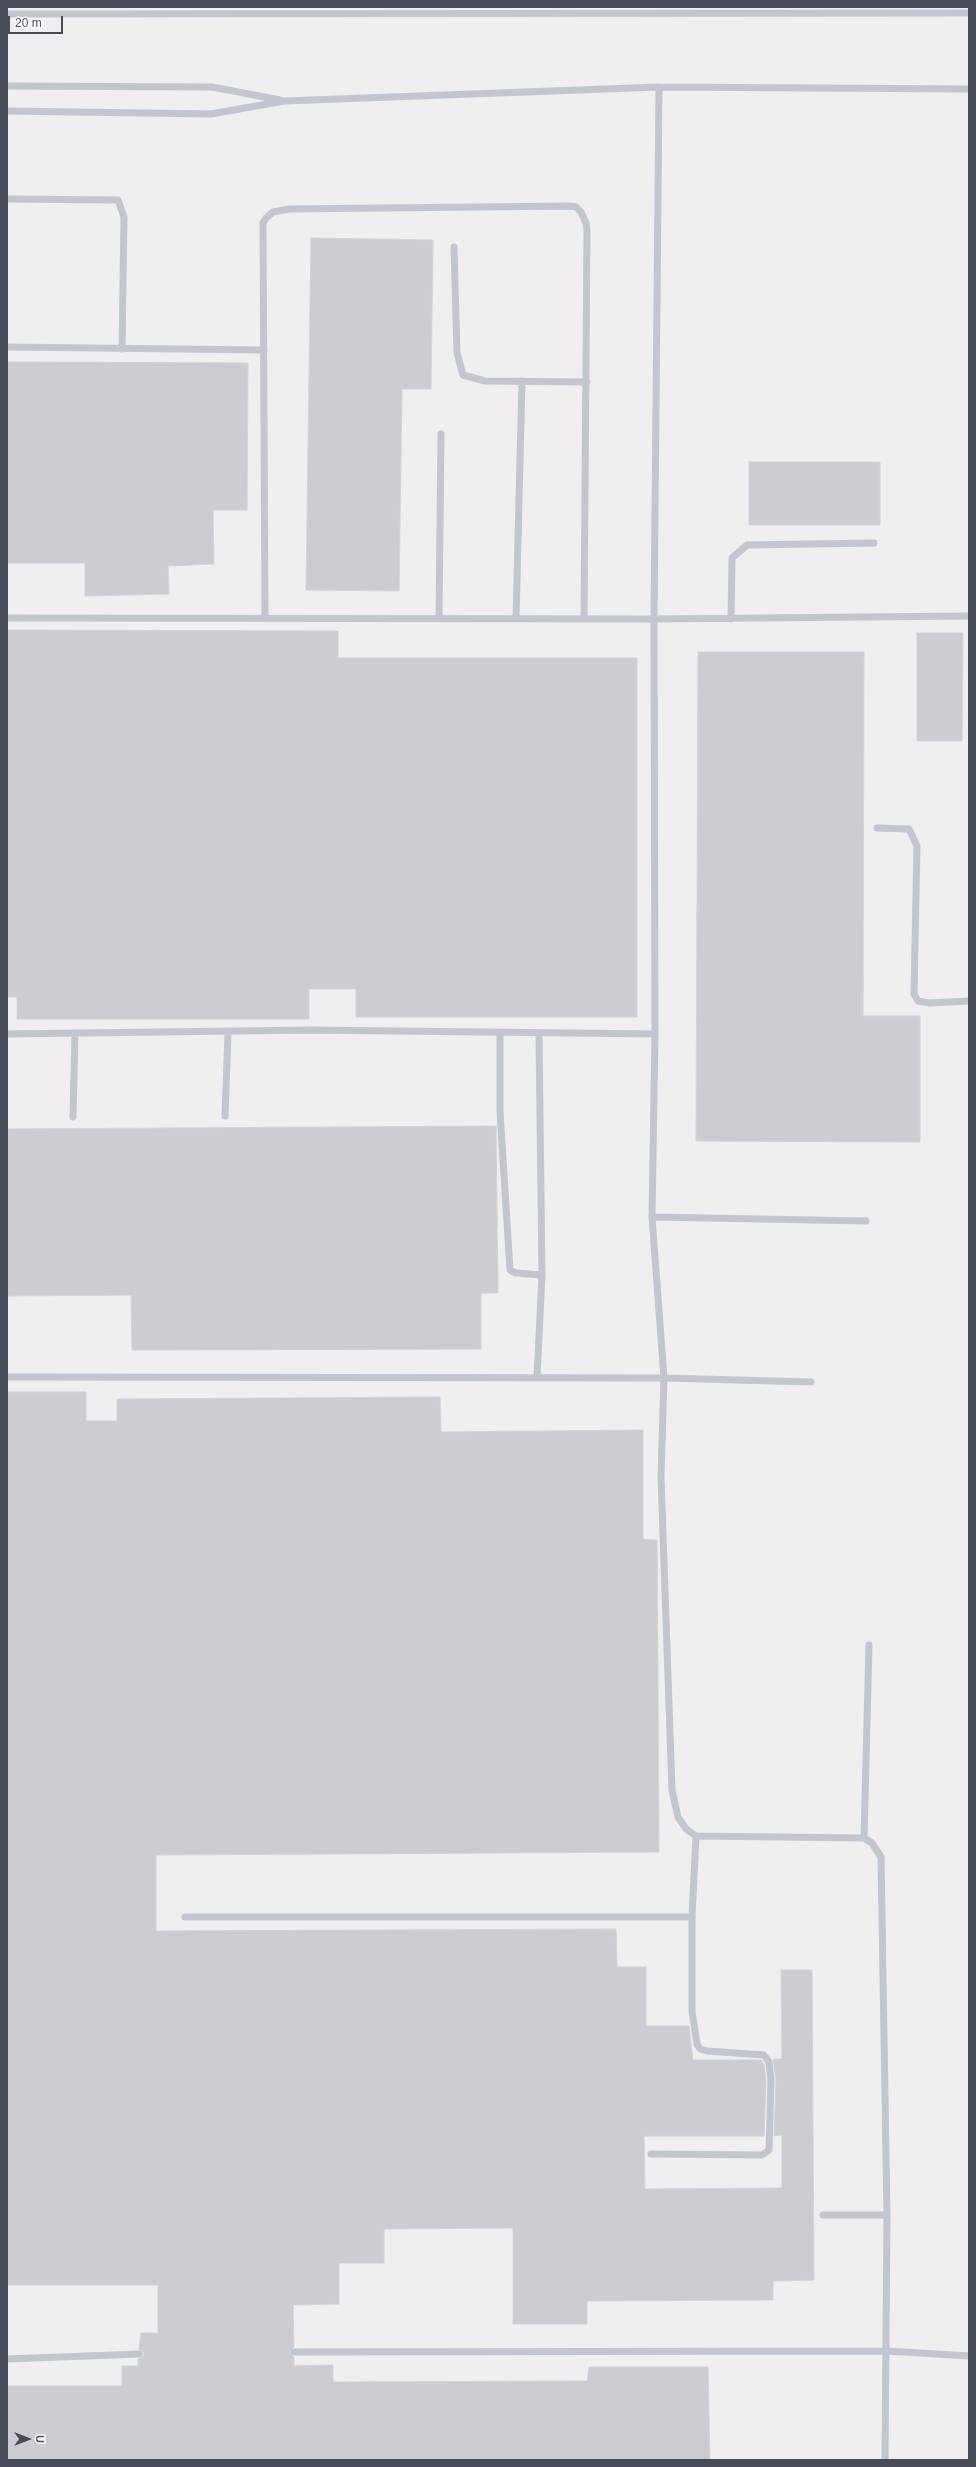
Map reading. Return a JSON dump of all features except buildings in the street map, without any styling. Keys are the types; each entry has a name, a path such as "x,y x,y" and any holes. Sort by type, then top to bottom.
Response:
{"lane":[{"path":"7,14 969,13"},
{"path":"7,86 212,87 284,101"},
{"path":"659,87 654,620 655,1034 652,1216 664,1378 661,1477 672,1790 678,1817 686,1829 696,1836 864,1838 878,1851 882,1866 887,2215 885,2460"},
{"path":"7,111 211,114 284,101 659,87 969,89"},
{"path":"7,199 118,200 124,217 122,349"},
{"path":"265,618 263,222 274,212 289,209 570,206 576,207 581,212 586,222 587,382 584,619"},
{"path":"454,247 457,353 464,376 485,381 587,382"},
{"path":"7,347 264,350"},
{"path":"516,619 522,381"},
{"path":"439,618 441,434"},
{"path":"730,619 732,558 747,545 874,543"},
{"path":"7,618 439,618 654,620 969,616"},
{"path":"877,828 909,829 917,846 914,994 918,1001 929,1003 969,1001"},
{"path":"7,1034 310,1030 500,1032 539,1034 655,1034"},
{"path":"225,1116 228,1032"},
{"path":"500,1032 500,1112 510,1270 516,1274 542,1275"},
{"path":"74,1117 75,1033"},
{"path":"537,1377 542,1275 539,1034"},
{"path":"652,1216 866,1221"},
{"path":"7,1378 537,1377 664,1378 811,1382"},
{"path":"864,1838 869,1645"},
{"path":"651,2154 762,2155 769,2150 769,2062 764,2056 707,2051 700,2049 697,2044 692,2011 692,1917 696,1836"},
{"path":"185,1917 692,1917"},
{"path":"823,2215 887,2215"},
{"path":"294,2352 886,2351 969,2356"},
{"path":"7,2359 139,2354"}]}
